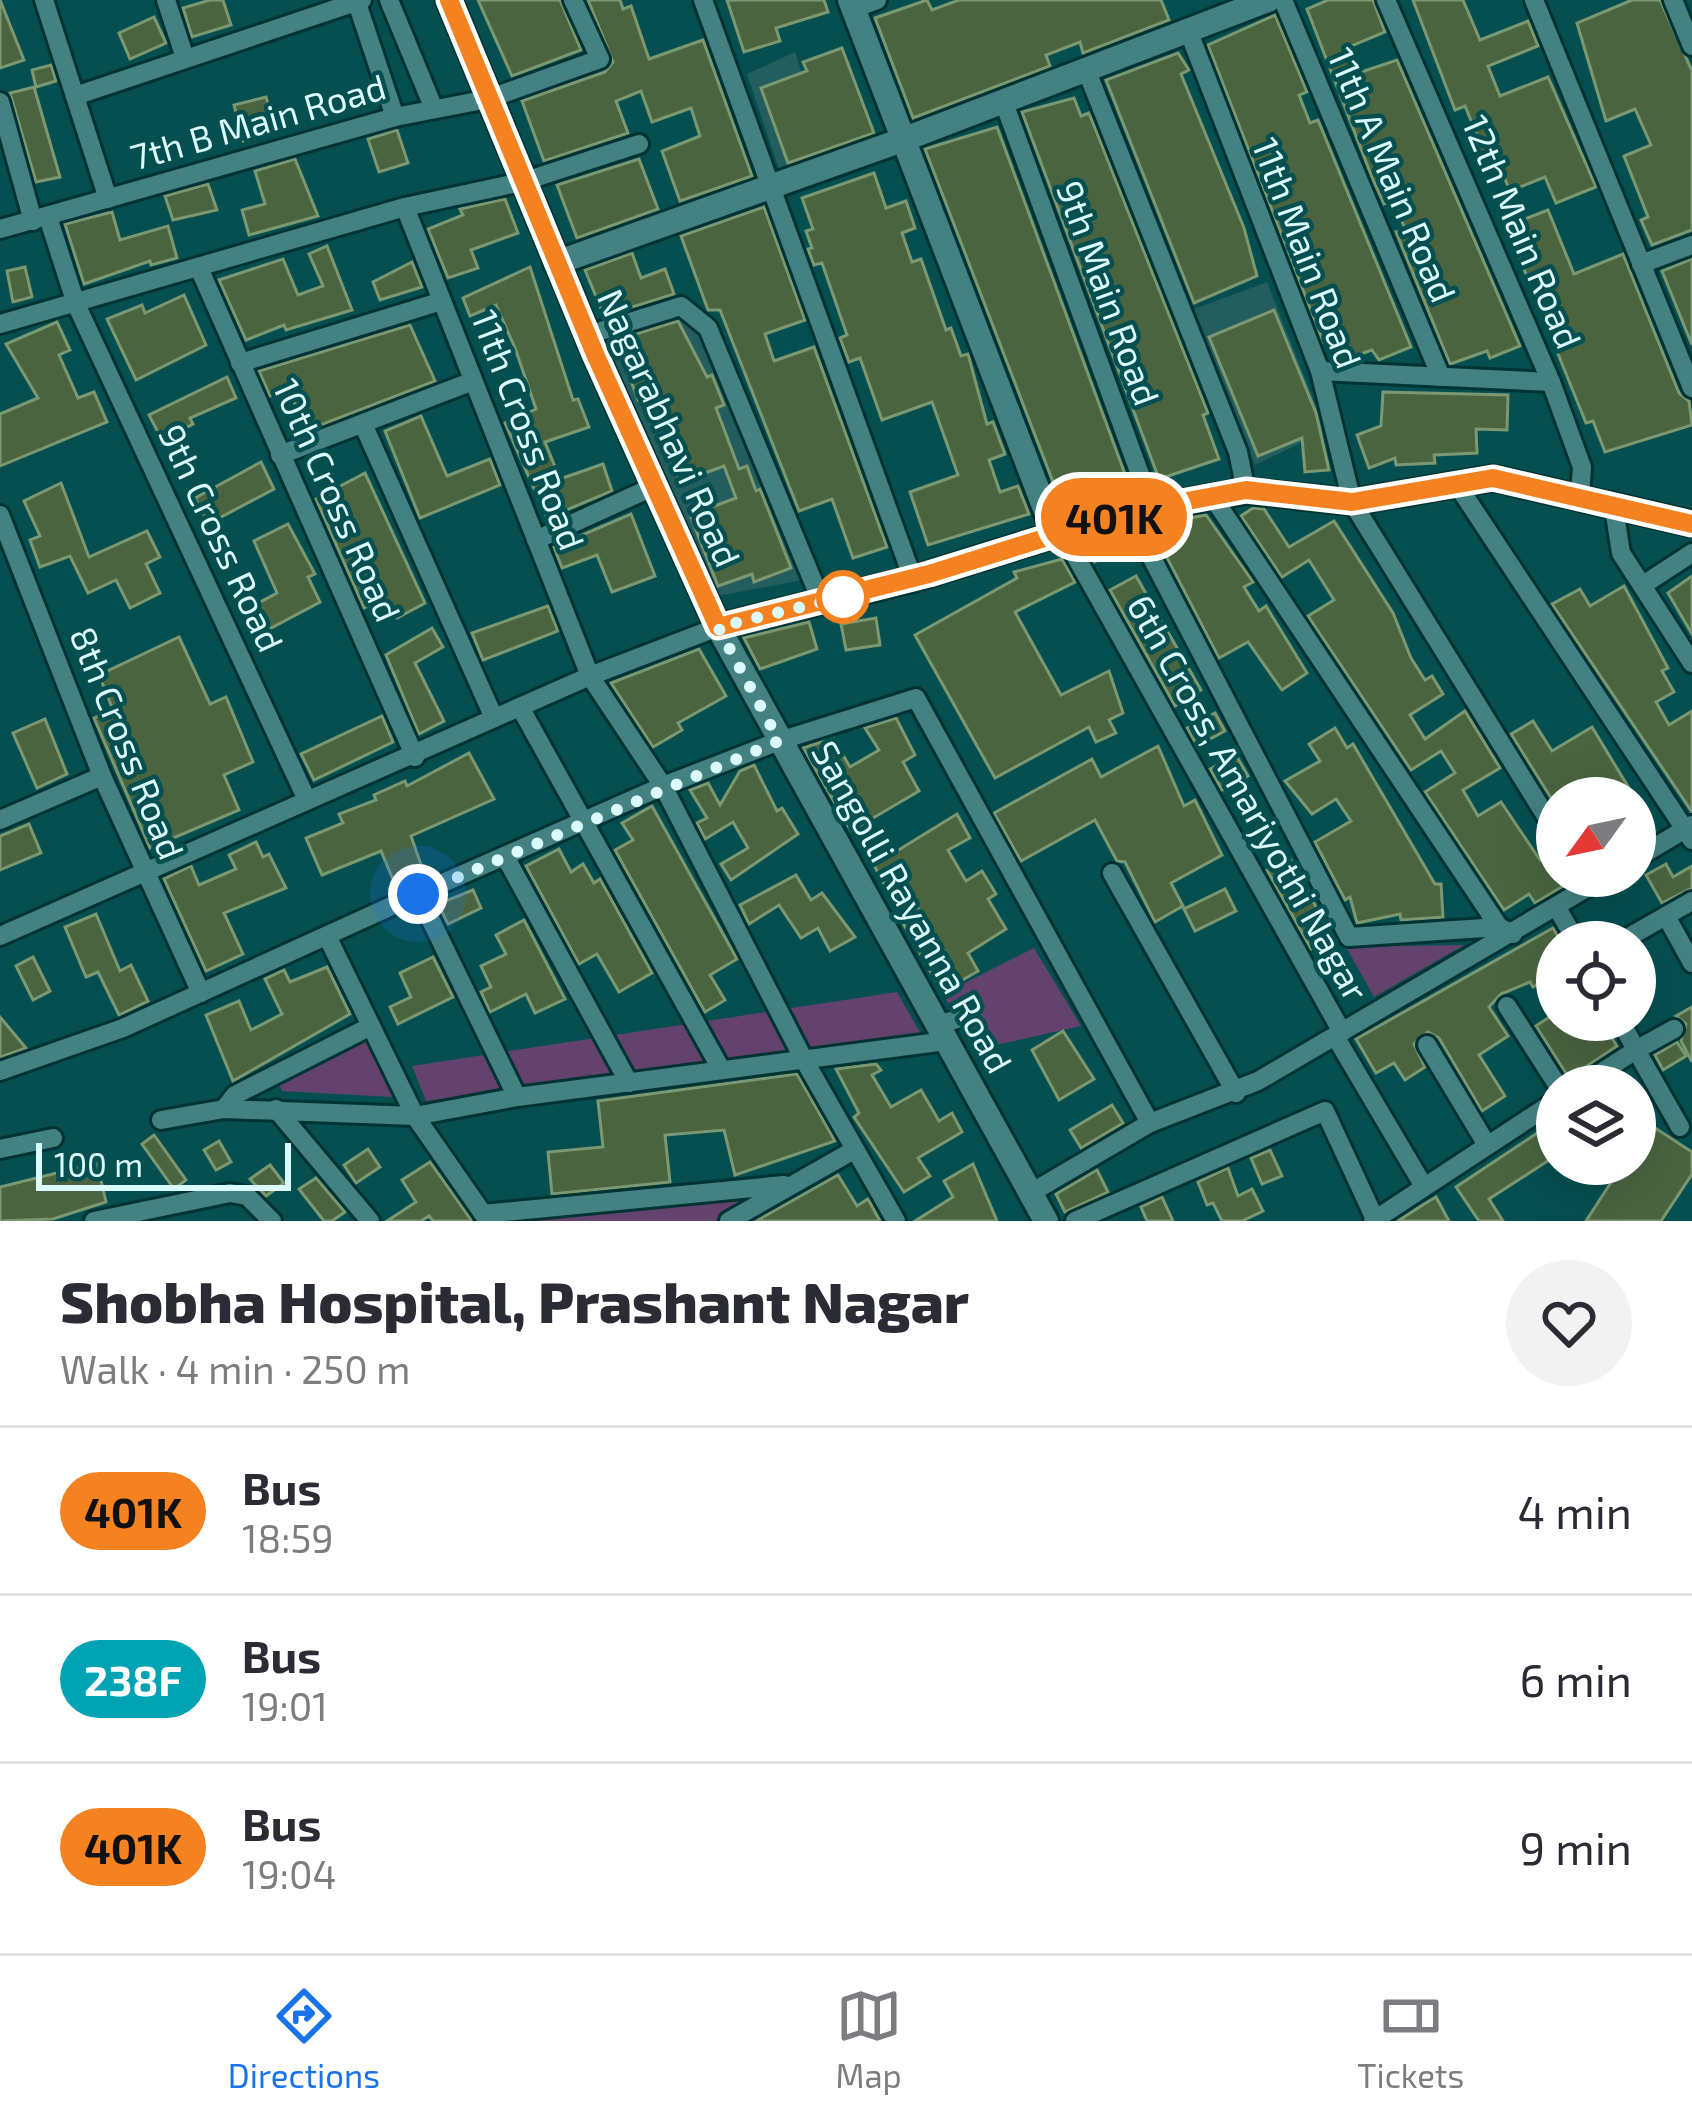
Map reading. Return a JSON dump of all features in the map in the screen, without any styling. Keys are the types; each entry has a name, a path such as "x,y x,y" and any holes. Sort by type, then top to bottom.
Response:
{"street":[{"path":"44,0 108,199"},
{"path":"166,0 185,58"},
{"path":"74,96 310,8 358,0 394,117"},
{"path":"389,0 434,109"},
{"name":"Nagarabhavi Road","path":"449,0 556,263 718,627 913,579 1140,510 1246,490 1352,502 1493,478 1613,502 1692,524"},
{"name":"7th B Main Road","path":"0,229 394,117 488,99 600,59 573,0"},
{"path":"704,0 913,579"},
{"path":"556,263 905,139 1268,0"},
{"name":"11th A Main Road","path":"1282,0 1441,376"},
{"name":"12th Main Road","path":"1386,0 1551,382 1582,467 1580,495"},
{"path":"1534,0 1641,264 1683,339 1692,388"},
{"path":"1673,0 1692,46"},
{"path":"860,3 905,139 1059,534"},
{"name":"11th Main Road","path":"1188,30 1320,371 1352,502 1536,800"},
{"path":"1086,69 1238,452 1246,490"},
{"name":"9th Main Road","path":"1004,100 1140,510 1349,938 1506,931"},
{"name":"9th Cross Road","path":"0,102 40,219 76,304 307,800"},
{"path":"0,324 405,207 522,182 639,144"},
{"name":"11th Cross Road","path":"405,207 590,676 663,786 803,1058 896,1221"},
{"path":"1641,264 1692,245"},
{"name":"10th Cross Road","path":"199,268 416,757"},
{"path":"240,363 442,301"},
{"path":"588,335 681,306 708,328 822,603"},
{"path":"1320,371 1551,382"},
{"path":"280,455 473,382"},
{"path":"363,424 494,718"},
{"path":"1456,483 1690,831 1656,848"},
{"path":"536,540 655,486"},
{"path":"1212,496 1506,931"},
{"path":"1613,502 1621,553 1692,663"},
{"name":"8th Cross Road","path":"0,515 102,776 202,993"},
{"name":"6th Cross, Amarjyothi Nagar","path":"1059,534 1423,1185"},
{"path":"1643,585 1692,553"},
{"path":"0,936 416,757 590,676 718,627"},
{"name":"Sangolli Rayanna Road","path":"718,627 1046,1221"},
{"path":"0,1071 79,1047 663,786 779,741 916,698 1150,1123"},
{"path":"520,707 721,1069"},
{"path":"0,820 102,776"},
{"path":"506,858 629,1083"},
{"path":"1112,873 1236,1094"},
{"path":"418,894 517,1096"},
{"path":"1029,1194 1150,1123 1236,1094 1506,931 1571,897"},
{"path":"1656,922 1692,902"},
{"path":"1557,908 1565,921"},
{"path":"1666,916 1692,963"},
{"path":"327,936 415,1115 485,1218 784,1186"},
{"path":"1507,1006 1545,1065"},
{"path":"161,1120 224,1109 415,1115 517,1096 803,1058 941,1033 962,1017"},
{"path":"224,1109 235,1095 371,1026"},
{"path":"1613,1065 1674,1029"},
{"path":"1631,1041 1680,1126"},
{"path":"1427,1045 1487,1144"},
{"path":"276,1109 370,1221"},
{"path":"1075,1221 1325,1111 1374,1219 1536,1113"},
{"path":"0,1149 53,1138"},
{"path":"729,1221 854,1150"},
{"path":"94,1221 230,1193 247,1196 272,1221"}],"shaded area":[{"path":"795,52 830,162 782,178 747,74"},
{"path":"1267,282 1326,431 1255,465 1189,311"},
{"path":"681,312 703,334 802,580 713,597 603,336"},
{"path":"1464,945 1374,997 1346,947"},
{"path":"1034,948 1081,1026 974,1050 943,994"},
{"path":"897,992 924,1039 426,1101 412,1066"},
{"path":"363,1027 393,1097 282,1091 271,1066"},
{"path":"765,1192 719,1221 496,1221"}],"building":[{"path":"0,0 24,60 0,68"},
{"path":"223,0 231,25 192,37 183,8"},
{"path":"478,0 560,0 581,50 512,76"},
{"path":"588,0 620,0 623,9 631,6 649,59 703,40 752,176 680,201 662,151 700,136 691,108 652,122 641,91 616,101 628,133 544,161 522,101 605,72 613,62"},
{"path":"727,0 824,0 828,12 776,28 780,41 744,52"},
{"path":"927,0 932,10 959,0 1161,0 1169,20 1083,53 1080,42 1046,55 1050,66 913,118 875,18"},
{"path":"1328,0 1373,0 1385,32 1351,46 1361,72 1397,60 1520,346 1490,358 1487,351 1450,364 1396,232 1405,229 1394,201 1384,204 1373,180 1307,9"},
{"path":"1413,0 1463,0 1480,40 1528,21 1538,46 1488,66 1500,96 1548,77 1596,187 1556,203 1545,177 1510,191 1498,162 1482,169 1472,142 1479,140 1465,106 1455,110"},
{"path":"1632,0 1660,0 1692,71 1692,230 1652,245 1641,220 1648,217 1624,156 1651,145 1635,109 1606,121 1577,23"},
{"path":"1275,15 1307,92 1299,95 1310,123 1318,120 1411,347 1379,360 1372,350 1346,359 1337,336 1323,342 1208,45"},
{"path":"154,17 166,43 130,59 119,33"},
{"path":"842,48 874,133 788,163 761,88 807,71 803,62"},
{"path":"1178,53 1189,70 1181,74 1244,228 1257,276 1194,303 1106,80"},
{"path":"51,65 56,81 36,87 32,70"},
{"path":"34,87 60,177 36,182 10,93"},
{"path":"266,97 276,133 243,141 234,105"},
{"path":"1074,98 1081,116 1089,113 1208,413 1203,415 1219,459 1159,479 1022,112"},
{"path":"997,127 1129,485 1063,508 925,149"},
{"path":"397,130 408,163 379,172 368,139"},
{"path":"295,159 318,216 249,235 242,210 265,204 255,171"},
{"path":"639,159 658,209 577,238 557,185"},
{"path":"874,173 886,208 906,201 915,228 902,233 912,262 921,259 946,330 951,328 961,356 968,354 987,424 993,422 1005,454 989,460 1000,492 1018,486 1029,514 928,545 910,492 958,475 932,402 882,420 860,358 849,362 840,338 847,335 822,263 814,265 808,249 812,248 806,231 813,229 802,198"},
{"path":"208,184 217,210 173,220 165,196"},
{"path":"505,199 518,233 471,250 478,268 448,278 428,229 463,215 460,209"},
{"path":"764,207 805,320 765,334 774,361 814,347 887,547 853,558 832,499 799,511 720,310 708,310 681,236"},
{"path":"1548,210 1574,274 1623,254 1679,393 1689,401 1692,425 1605,452 1593,421 1586,423 1554,344 1560,341 1548,311 1557,308 1544,276 1529,282 1507,226"},
{"path":"112,212 120,240 168,226 177,258 151,265 150,261 84,284 65,224"},
{"path":"327,246 352,310 286,330 284,325 246,340 219,280 283,259 298,295 323,286 309,254"},
{"path":"632,253 641,278 665,269 674,294 604,316 585,270"},
{"path":"1692,259 1692,345 1662,271"},
{"path":"412,262 422,287 380,300 373,282"},
{"path":"25,267 32,297 13,302 7,271"},
{"path":"530,267 573,400 578,399 589,427 545,442 560,479 603,464 612,491 547,518 505,423 536,409 515,348 496,305 470,316 463,298"},
{"path":"184,295 206,345 136,380 107,319 142,305 145,313"},
{"path":"1274,310 1316,413 1329,470 1305,472 1302,438 1258,456 1209,337"},
{"path":"678,321 707,377 712,375 724,405 716,408 739,469 747,466 756,491 760,489 791,568 754,582 752,574 718,586 690,515 736,498 724,466 680,482 660,429 654,431 642,398 638,400 616,340"},
{"path":"57,322 70,350 59,355 78,398 94,392 107,422 0,466 0,414 38,398 6,344"},
{"path":"410,325 435,381 305,431 289,389 270,396 259,371"},
{"path":"227,377 236,398 190,418 193,424 162,440 149,415"},
{"path":"1383,392 1508,395 1507,430 1476,429 1477,453 1434,455 1435,463 1396,465 1395,458 1369,468 1357,435 1381,426"},
{"path":"421,416 447,476 490,459 500,485 420,518 385,431"},
{"path":"261,462 274,489 208,524 195,498"},
{"path":"365,473 425,603 397,618 385,597 364,608 316,499"},
{"path":"61,483 89,557 147,531 160,557 146,564 160,593 130,608 116,580 88,593 70,556 40,567 30,540 40,536 24,501"},
{"path":"1253,508 1264,509 1289,547 1334,521 1393,613 1411,658 1425,680 1432,676 1443,694 1410,715 1425,739 1465,711 1500,768 1463,790 1478,816 1501,802 1536,854 1536,897 1545,897 1535,903 1529,894 1504,910 1425,792 1455,773 1441,751 1411,770 1308,616 1334,600 1309,560 1282,577 1241,516"},
{"path":"631,514 655,576 612,592 597,555 562,568 554,547"},
{"path":"1206,515 1253,582 1244,587 1259,611 1266,606 1307,673 1282,690 1248,642 1219,658 1150,525"},
{"path":"288,524 315,574 308,577 320,602 260,634 247,609 277,593 254,541"},
{"path":"1114,534 1122,548 1094,562 1086,548"},
{"path":"1062,559 1075,582 1015,612 1061,695 1109,671 1123,713 1109,720 1116,733 1096,742 1089,727 995,778 915,635 1017,578 1014,572"},
{"path":"1136,576 1201,690 1175,706 1110,590"},
{"path":"1692,576 1692,634 1668,593"},
{"path":"1624,586 1668,668 1662,671 1674,692 1656,702 1669,725 1692,711 1692,812 1552,604 1580,589 1590,606"},
{"path":"548,606 558,631 483,660 472,633"},
{"path":"876,618 880,645 846,650 841,624"},
{"path":"809,622 817,649 760,669 744,638"},
{"path":"432,628 443,647 415,663 444,721 419,734 386,655"},
{"path":"179,637 210,704 226,697 253,762 224,775 239,810 150,848 94,718 113,710 99,675"},
{"path":"699,649 726,696 678,723 682,730 653,747 611,683"},
{"path":"1215,713 1225,731 1197,746 1187,728"},
{"path":"382,716 393,742 314,780 301,754"},
{"path":"896,718 915,755 903,762 919,791 851,831 803,748 833,738 850,767 879,750 865,728"},
{"path":"45,719 67,774 37,788 13,733"},
{"path":"1533,721 1552,751 1592,727 1622,777 1538,777 1511,734"},
{"path":"1335,728 1347,748 1353,744 1435,884 1441,884 1443,917 1401,920 1400,914 1357,923 1350,897 1345,900 1315,842 1351,821 1336,799 1312,814 1285,781 1320,761 1309,744"},
{"path":"1158,746 1184,806 1195,800 1222,855 1171,883 1183,906 1155,922 1125,862 1117,861 1095,820 1021,861 994,813 1092,759 1101,777"},
{"path":"469,753 494,799 411,836 425,876 397,889 381,851 322,875 306,838 343,823 339,814 376,800 374,795 405,781 407,786"},
{"path":"1236,755 1248,776 1222,790 1210,769"},
{"path":"754,765 777,811 782,808 798,834 731,880 721,864 748,848 733,822 705,839 697,823 707,818 690,790 708,783 720,805 740,771"},
{"path":"652,806 737,959 710,975 725,1000 705,1012 615,850 633,840 622,823"},
{"path":"957,814 970,838 948,850 966,881 982,871 996,894 988,899 1006,929 968,953 978,971 942,992 900,918 918,908 900,878 885,886 874,865"},
{"path":"29,824 41,853 0,870 0,836"},
{"path":"256,842 263,857 269,854 286,888 224,913 243,954 206,971 164,879 191,866 199,885 236,869 229,855"},
{"path":"559,849 571,872 583,864 594,883 600,879 652,973 619,992 597,954 579,964 526,866"},
{"path":"1289,857 1333,938 1311,949 1267,870"},
{"path":"1666,864 1673,877 1692,866 1692,888 1662,903 1656,892 1656,870"},
{"path":"796,875 811,900 822,893 855,937 830,951 818,928 801,938 779,905 749,924 740,905"},
{"path":"1225,889 1236,911 1195,931 1184,909"},
{"path":"473,890 481,908 448,924 438,904"},
{"path":"96,914 120,971 131,965 148,1001 119,1015 98,972 86,977 65,927"},
{"path":"524,920 565,999 535,1013 526,994 490,1012 481,992 491,987 481,966 506,954 496,935"},
{"path":"1536,938 1536,985 1530,982 1501,994 1489,1007 1508,1036 1479,1055 1505,1096 1482,1111 1439,1038 1428,1032 1414,1044 1425,1067 1405,1080 1394,1063 1376,1073 1356,1039"},
{"path":"33,957 50,991 33,1000 16,966"},
{"path":"433,957 453,997 398,1024 390,1007 411,997 400,973"},
{"path":"327,967 350,1014 233,1081 206,1015 239,1001 251,1030 282,1014 265,979 284,970 290,982"},
{"path":"1692,1007 1692,1062 1681,1041 1686,1024 1676,1016"},
{"path":"0,1017 26,1048 0,1057"},
{"path":"1063,1031 1094,1079 1059,1100 1032,1050"},
{"path":"1546,1041 1614,1041 1617,1046 1588,1065 1561,1065"},
{"path":"1677,1042 1686,1056 1663,1070 1655,1055"},
{"path":"876,1064 881,1070 872,1075 891,1107 921,1090 939,1121 952,1113 962,1132 918,1158 930,1176 904,1192 854,1117 859,1113 836,1069"},
{"path":"797,1074 835,1141 735,1175 724,1130 665,1135 670,1182 552,1194 548,1152 603,1147 598,1101"},
{"path":"1112,1105 1123,1123 1081,1148 1070,1130"},
{"path":"1656,1129 1692,1152 1692,1174 1661,1221 1586,1221 1609,1185 1656,1185"},
{"path":"1536,1134 1536,1169 1489,1199 1503,1221 1479,1221 1456,1187"},
{"path":"154,1135 186,1180 174,1189 142,1144"},
{"path":"219,1141 231,1162 216,1170 204,1150"},
{"path":"368,1149 380,1167 356,1183 344,1165"},
{"path":"1270,1150 1282,1176 1262,1184 1251,1158"},
{"path":"430,1162 472,1221 433,1221 429,1216 421,1221 387,1221 416,1202 402,1180"},
{"path":"97,1163 106,1202 53,1219 0,1221 0,1187"},
{"path":"973,1164 997,1221 915,1221 953,1197 944,1181"},
{"path":"270,1165 284,1183 266,1196 250,1179"},
{"path":"1228,1168 1238,1196 1252,1189 1263,1211 1242,1221 1222,1221 1213,1203 1207,1205 1198,1182"},
{"path":"1097,1170 1108,1192 1065,1212 1056,1194"},
{"path":"838,1175 857,1206 868,1199 880,1221 756,1221"},
{"path":"316,1178 345,1212 332,1221 324,1221 299,1189"},
{"path":"1162,1197 1173,1221 1147,1221 1141,1207"},
{"path":"1436,1197 1449,1221 1398,1221 1421,1206"}],"bus line":[{"name":"401K","path":"449,0 595,354 718,627 929,574 1128,512 1246,490 1352,502 1493,478 1613,502 1692,524"}],"route":[{"path":"418,894 663,786 779,741 718,627 843,597"}]}
